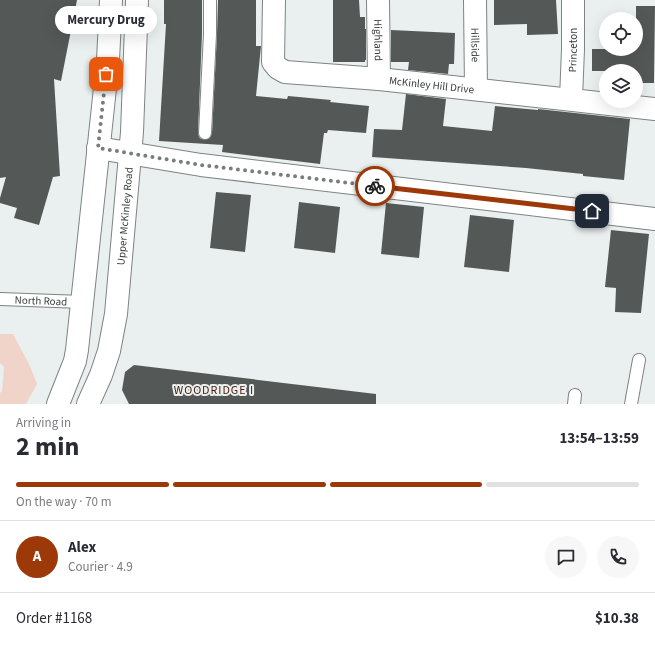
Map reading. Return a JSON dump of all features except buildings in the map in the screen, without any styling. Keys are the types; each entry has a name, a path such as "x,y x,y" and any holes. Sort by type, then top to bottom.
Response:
{"street":[{"path":"59,404 75,360 83,302 108,60 111,0"},
{"name":"Upper McKinley Road","path":"88,404 109,351 116,314 133,124 138,0"},
{"name":"McKinley Hill Drive","path":"274,0 273,62 278,68 285,72 379,79 655,109"},
{"name":"Highland","path":"378,0 379,79"},
{"name":"Hillside","path":"475,0 476,89"},
{"name":"Princeton","path":"571,99 574,49 574,0"},
{"path":"98,148 201,165 655,219"}],"lane":[{"path":"205,134 210,34 210,0"},
{"name":"North Road","path":"0,299 83,302"},
{"path":"631,404 639,360"}],"shaded area":[{"path":"0,334 13,334 30,366 37,384 26,404 0,404 4,367 0,363"}],"way so far":[{"path":"106,74 98,148 201,165 375,186"}],"place":[{"name":"Mercury Drug","path":"106,74"}],"district":[{"name":"WOODRIDGE I","path":"214,390"}],"route":[{"path":"375,186 592,211"}]}
